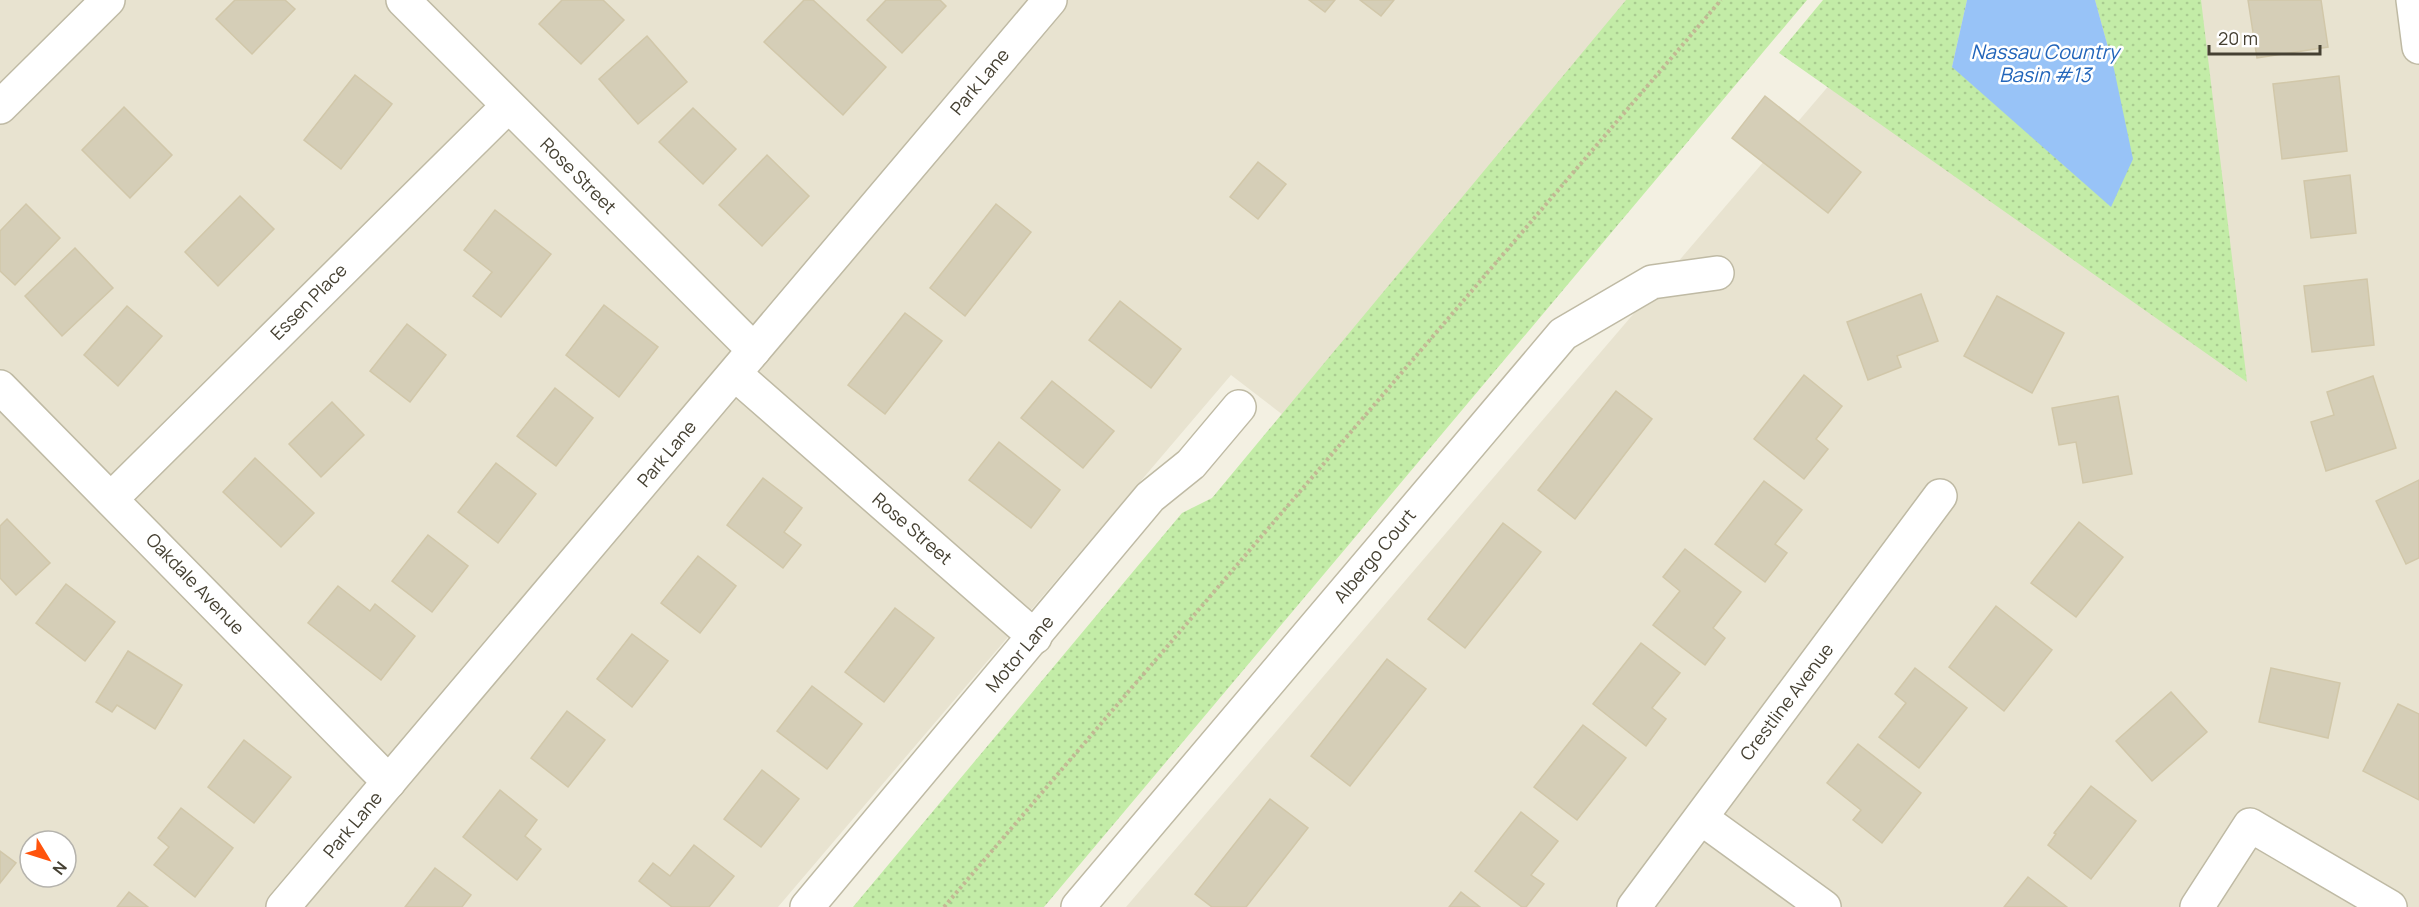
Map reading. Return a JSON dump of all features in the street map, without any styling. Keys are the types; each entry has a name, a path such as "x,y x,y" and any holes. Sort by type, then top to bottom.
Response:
{"street":[{"path":"0,107 108,0"},
{"name":"Rose Street","path":"403,0 508,106 744,362 1035,637"},
{"name":"Park Lane","path":"283,907 1050,0"},
{"path":"2414,0 2419,47"},
{"name":"Essen Place","path":"111,499 508,106"},
{"name":"Albergo Court","path":"1078,907 1563,334 1652,282 1717,273"},
{"name":"Oakdale Avenue","path":"0,387 389,782"},
{"name":"Motor Lane","path":"807,907 1150,497 1191,464 1239,407"},
{"name":"Crestline Avenue","path":"1634,907 1940,496"},
{"path":"1701,818 1824,907"},
{"path":"2197,907 2250,825 2390,907"}],"path":[{"path":"944,907 1721,0"}],"shaded area":[{"path":"0,0 1647,0 1283,415 1231,375 778,907 0,907"},
{"path":"1902,0 2419,0 2419,907 1126,907"}],"green space":[{"path":"1626,0 1807,0 1044,907 853,907 1182,513 1212,498"},
{"name":"Nassau Country Basin #13","path":"1823,0 1967,0 1952,67 2114,69 2095,0 2201,0 2247,382 1779,53"}],"water":[{"name":"Nassau Country Basin #13","path":"1967,0 2095,0 2114,69 2133,159 2111,207 1952,67"}],"building":[{"path":"235,0 285,0 295,9 252,54 216,19"},
{"path":"562,0 603,0 624,20 581,64 539,24"},
{"path":"804,0 813,0 886,67 843,115 764,42"},
{"path":"886,0 940,0 946,6 902,53 867,20"},
{"path":"1309,0 1335,0 1325,12"},
{"path":"1360,0 1394,0 1381,16"},
{"path":"2248,0 2321,0 2328,47 2257,58"},
{"path":"647,36 687,82 638,124 599,79"},
{"path":"355,75 392,104 341,169 304,140"},
{"path":"2339,76 2347,151 2282,159 2273,84"},
{"path":"1765,96 1861,172 1828,213 1732,138"},
{"path":"124,107 172,155 130,198 82,150"},
{"path":"693,108 736,149 703,184 659,142"},
{"path":"767,155 809,196 762,246 719,205"},
{"path":"1258,162 1286,184 1258,219 1230,197"},
{"path":"2350,175 2356,233 2311,238 2304,181"},
{"path":"240,196 274,229 218,286 185,252"},
{"path":"26,204 60,238 15,285 0,271 0,231"},
{"path":"996,204 1031,232 965,316 930,288"},
{"path":"495,210 551,254 501,317 473,296 492,272 464,250"},
{"path":"75,248 113,288 62,336 25,296"},
{"path":"2367,279 2374,345 2312,352 2304,286"},
{"path":"1921,294 1938,341 1897,356 1901,367 1868,380 1847,322"},
{"path":"1997,296 2064,333 2032,393 1964,356"},
{"path":"1120,301 1181,349 1151,388 1089,340"},
{"path":"604,305 658,347 619,397 566,355"},
{"path":"127,306 162,336 118,386 84,355"},
{"path":"905,313 942,341 885,414 848,385"},
{"path":"407,324 446,355 410,402 370,371"},
{"path":"1804,375 1842,406 1816,439 1828,449 1804,479 1754,439"},
{"path":"2373,376 2396,448 2326,471 2311,422 2334,415 2327,392"},
{"path":"1052,381 1114,431 1083,468 1021,418"},
{"path":"555,388 593,418 556,466 517,436"},
{"path":"1616,391 1652,419 1575,519 1538,490"},
{"path":"2118,396 2132,474 2083,483 2076,442 2059,445 2052,408"},
{"path":"332,402 364,435 321,477 289,444"},
{"path":"999,442 1060,490 1031,528 969,480"},
{"path":"255,458 314,513 281,547 223,492"},
{"path":"496,463 536,494 498,543 458,512"},
{"path":"763,478 802,508 784,532 801,545 783,568 727,525"},
{"path":"2419,480 2419,558 2406,564 2376,501"},
{"path":"1764,481 1802,510 1775,544 1787,553 1765,582 1715,544"},
{"path":"7,519 50,563 16,595 0,578 0,526"},
{"path":"2079,522 2123,557 2076,617 2031,583"},
{"path":"1503,523 1541,552 1465,648 1428,619"},
{"path":"428,535 468,566 432,612 392,581"},
{"path":"1685,549 1741,592 1713,628 1725,638 1705,665 1653,625 1680,591 1663,577"},
{"path":"698,556 736,586 700,633 661,603"},
{"path":"66,584 115,622 85,661 36,623"},
{"path":"338,586 370,611 375,604 415,636 381,680 308,623"},
{"path":"1996,606 2052,650 2004,711 1949,667"},
{"path":"895,608 934,638 884,702 845,672"},
{"path":"632,634 668,661 632,707 597,679"},
{"path":"1641,643 1680,673 1652,708 1666,719 1646,746 1593,704"},
{"path":"128,651 182,685 155,729 117,705 112,712 96,702"},
{"path":"1387,659 1426,689 1350,786 1311,756"},
{"path":"1915,668 1967,708 1919,768 1879,737 1906,703 1895,694"},
{"path":"2271,668 2340,683 2328,738 2259,722"},
{"path":"812,686 862,724 827,769 777,731"},
{"path":"2171,692 2207,732 2152,781 2116,741"},
{"path":"2398,704 2419,714 2419,800 2363,771"},
{"path":"567,711 605,740 568,787 531,758"},
{"path":"1583,725 1626,758 1577,820 1534,787"},
{"path":"244,740 291,777 254,823 208,787"},
{"path":"1858,744 1921,793 1882,843 1853,820 1861,810 1827,783"},
{"path":"762,770 799,799 761,847 724,819"},
{"path":"2091,786 2136,821 2091,879 2048,845 2056,834 2054,833"},
{"path":"500,790 537,820 525,836 541,849 517,880 463,837"},
{"path":"1270,799 1308,828 1246,907 1212,907 1195,894"},
{"path":"181,808 233,848 195,897 154,865 169,847 158,838"},
{"path":"1521,812 1558,841 1531,875 1544,884 1526,907 1522,907 1475,871"},
{"path":"694,845 734,876 709,907 672,907 639,881 653,863 670,876"},
{"path":"0,851 16,863 0,883"},
{"path":"435,868 471,895 462,907 405,907"},
{"path":"2028,877 2067,907 2004,907"},
{"path":"129,892 148,907 117,907"},
{"path":"1461,892 1480,907 1449,907"}]}
